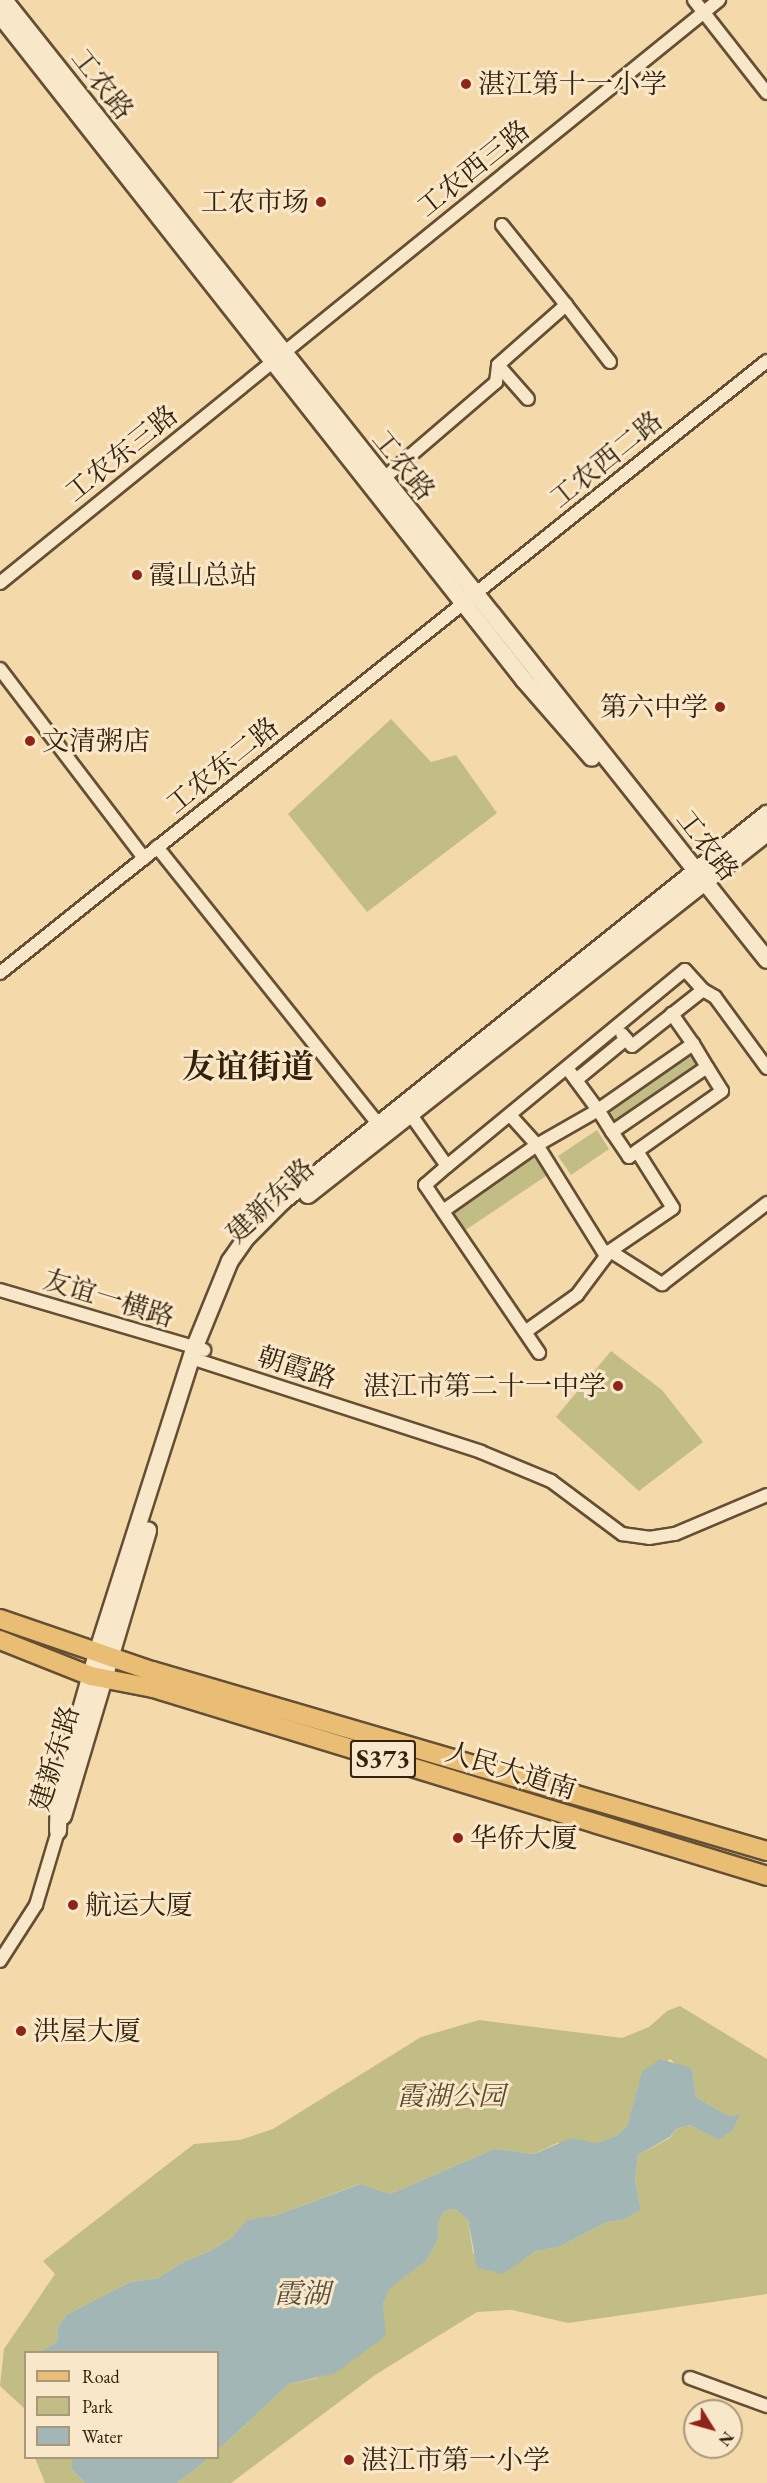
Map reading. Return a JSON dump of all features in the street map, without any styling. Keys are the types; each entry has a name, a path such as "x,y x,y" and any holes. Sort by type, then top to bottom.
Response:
{"main road":[{"name":"人民大道南","path":"0,1619 104,1652 152,1671 767,1851"},
{"name":"人民大道南","path":"0,1640 97,1678 153,1688 767,1876"}],"street":[{"name":"工农路","path":"4,0 277,356 383,479 469,598"},
{"path":"693,0 767,93"},
{"name":"工农西三路","path":"277,356 719,0"},
{"name":"工农路","path":"0,15 277,356 767,971"},
{"path":"502,225 610,362"},
{"path":"383,479 496,382 498,366 566,305"},
{"name":"工农东三路","path":"0,583 277,356"},
{"name":"工农西二路","path":"469,598 767,361"},
{"path":"498,366 528,399"},
{"name":"工农东二路","path":"0,973 469,598"},
{"path":"0,669 144,858"},
{"path":"695,881 767,814"},
{"path":"695,881 767,833"},
{"path":"157,848 378,1124"},
{"name":"工农路","path":"695,881 767,960"},
{"name":"建新东路","path":"199,1353 235,1268 252,1243 695,881"},
{"name":"建新东路","path":"58,1831 59,1787 97,1678 199,1353 230,1262 247,1237 284,1201 378,1124 695,881"},
{"path":"539,1353 425,1185 686,970 703,990 716,997 767,1068"},
{"path":"617,1026 632,1046 703,990"},
{"path":"567,1068 629,1157 722,1091 672,1014"},
{"path":"576,1080 626,1039"},
{"path":"443,1211 537,1145 598,1110 693,1044"},
{"path":"612,1132 707,1067"},
{"path":"411,1115 447,1166"},
{"path":"510,1115 537,1145 608,1253 662,1284 767,1203"},
{"path":"525,1332 577,1295 608,1253 674,1208 637,1151"},
{"name":"友谊一横路","path":"0,1290 199,1353"},
{"name":"朝霞路","path":"199,1353 481,1452 551,1481 622,1534 649,1538 675,1533 767,1494"},
{"path":"0,1961 36,1905 58,1831"},
{"path":"690,2378 767,2406"}],"green space":[{"path":"391,719 431,762 456,755 497,813 367,912 288,814"},
{"path":"695,1052 705,1066 614,1127 604,1113"},
{"path":"597,1130 609,1149 571,1175 558,1156"},
{"path":"537,1155 549,1174 464,1231 452,1212"},
{"path":"611,1351 662,1390 703,1442 639,1491 556,1417"},
{"name":"霞湖公园","path":"680,2006 767,2059 767,2294 568,2323 512,2310 477,2312 375,2375 231,2483 177,2483 208,2459 219,2459 219,2449 289,2384 317,2378 383,2304 390,2287 426,2261 438,2240 439,2220 445,2211 455,2209 468,2220 473,2253 518,2263 536,2251 559,2247 607,2222 623,2220 641,2210 635,2181 638,2155 670,2138 676,2129 690,2125 718,2140 729,2116 696,2097 692,2068 678,2066 670,2059 639,2084 627,2128 616,2136 596,2143 557,2143 534,2154 494,2149 390,2194 359,2184 277,2215 248,2220 232,2237 210,2251 183,2262 158,2278 130,2282 66,2315 58,2327 57,2342 41,2351 24,2351 24,2408 0,2386 4,2349 55,2274 43,2261 194,2144 240,2140 273,2129 421,2037 479,2020 622,2038 649,2027 667,2011"},
{"path":"35,2459 72,2459 72,2470 85,2483 45,2483"}],"water":[{"name":"霞湖","path":"660,2059 692,2068 696,2097 729,2116 740,2115 732,2131 718,2140 690,2125 676,2129 670,2137 638,2155 635,2181 641,2210 623,2220 607,2222 559,2247 536,2251 503,2274 477,2268 468,2220 455,2209 445,2211 439,2220 438,2240 426,2261 390,2288 383,2304 386,2336 335,2373 289,2384 219,2449 219,2351 41,2351 57,2342 58,2327 66,2315 130,2282 158,2278 183,2262 210,2251 232,2237 247,2220 277,2215 360,2184 390,2194 494,2149 534,2154 571,2138 596,2143 616,2136 627,2127 642,2072"},
{"path":"72,2459 208,2459 177,2483 85,2483 72,2470"}],"place":[{"name":"湛江第十一小学","path":"466,84"},
{"name":"工农市场","path":"321,202"},
{"name":"霞山总站","path":"137,575"},
{"name":"第六中学","path":"720,707"},
{"name":"文清粥店","path":"30,741"},
{"name":"湛江市第二十一中学","path":"618,1386"},
{"name":"华侨大厦","path":"458,1838"},
{"name":"航运大厦","path":"73,1905"},
{"name":"洪屋大厦","path":"21,2031"},
{"name":"湛江市第一小学","path":"349,2460"}],"district":[{"name":"友谊街道","path":"248,1067"}]}
